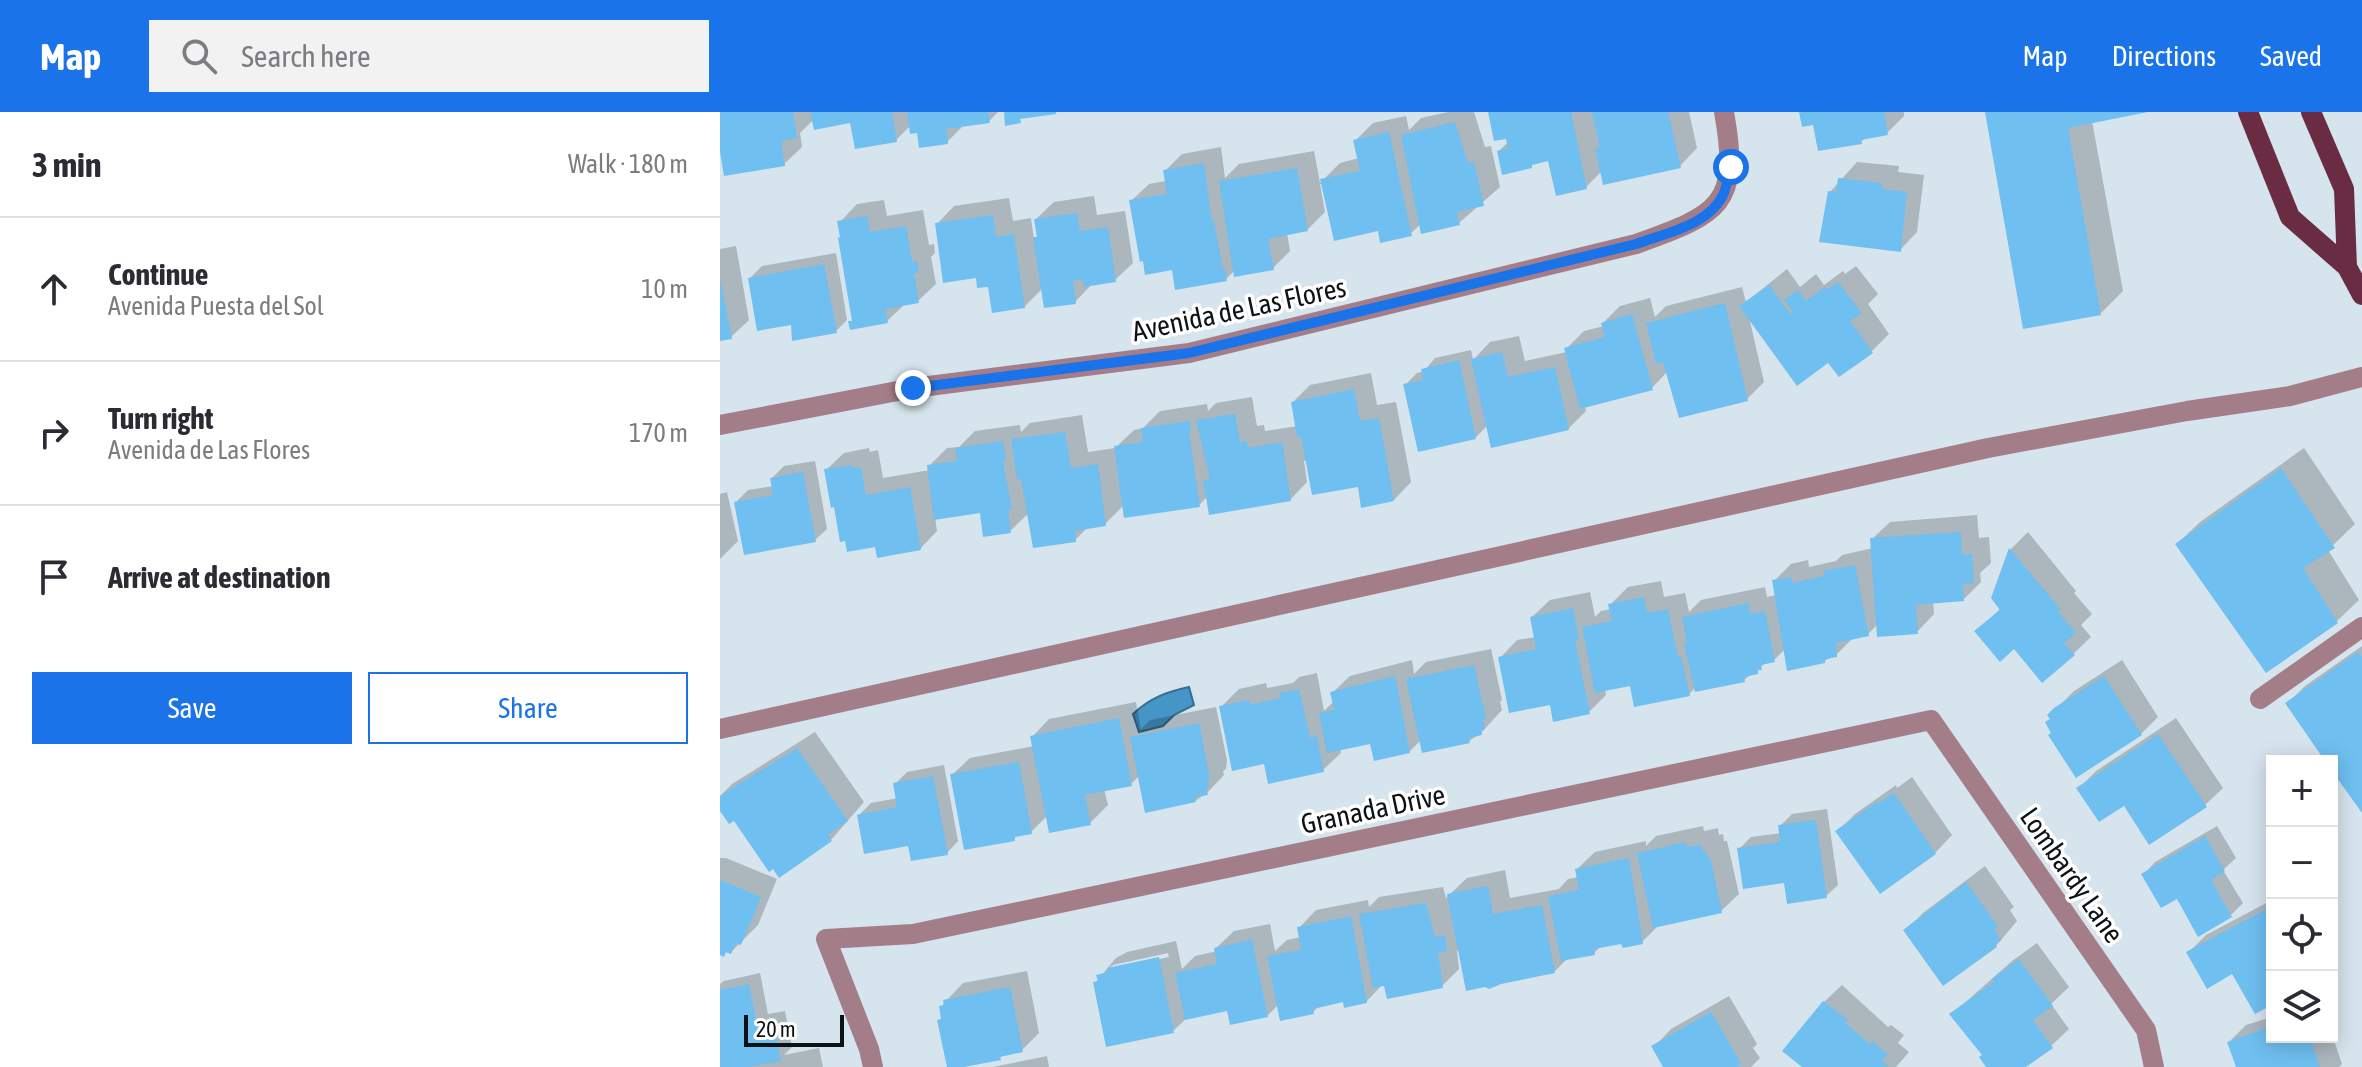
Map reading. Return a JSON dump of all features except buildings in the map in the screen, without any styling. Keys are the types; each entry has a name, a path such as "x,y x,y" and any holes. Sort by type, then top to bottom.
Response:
{"main road":[{"path":"2248,112 2290,217 2347,267 2362,295"},
{"path":"2311,112 2344,189 2347,267"}],"street":[{"name":"Avenida de Las Flores","path":"720,425 913,388 1189,353 1636,244 1684,227 1711,212 1724,193 1731,167 1724,112"},
{"path":"720,729 1988,448 2187,411 2290,396 2362,377"},
{"path":"2260,699 2362,627"},
{"name":"Granada Drive","path":"873,1067 869,1049 826,939 913,934 1931,720"},
{"name":"Lombardy Lane","path":"1931,720 2146,1030 2154,1067"}],"water":[{"path":"1189,687 1194,705 1174,715 1163,726 1139,732 1133,714 1159,696"}],"route":[{"path":"913,388 1189,353 1592,256 1684,227 1711,212 1724,193 1731,167"}]}
